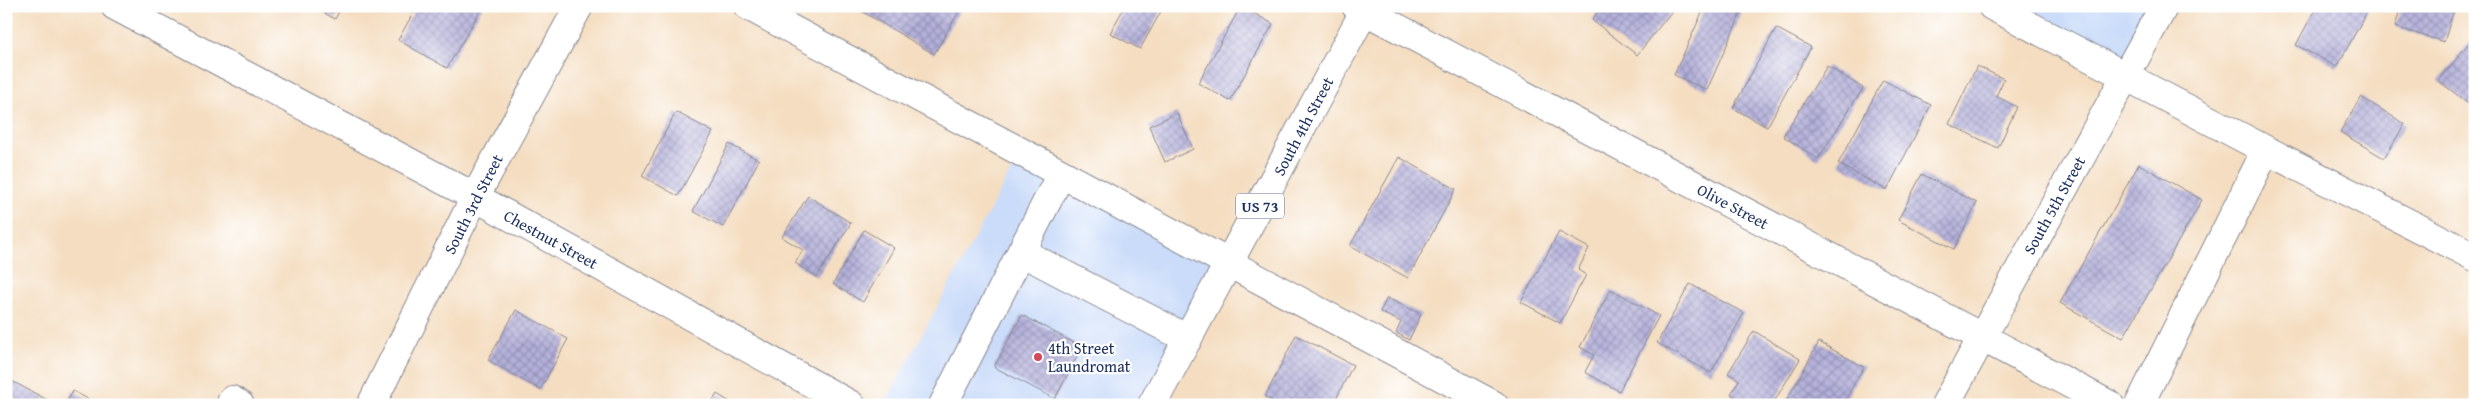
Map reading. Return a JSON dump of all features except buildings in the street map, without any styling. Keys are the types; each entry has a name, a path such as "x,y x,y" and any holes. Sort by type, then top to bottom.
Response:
{"main road":[{"name":"Chestnut Street","path":"115,6 475,197 851,405"},
{"name":"South 3rd Street","path":"371,405 475,197 579,6"},
{"path":"748,6 1494,405"},
{"path":"1992,6 2475,257"},
{"name":"South 5th Street","path":"1945,405 2164,6"},
{"name":"South 4th Street","path":"1152,405 1229,264 1362,8"},
{"name":"Olive Street","path":"1362,8 2110,405"},
{"path":"2139,405 2266,150"},
{"path":"943,405 1061,174"},
{"path":"1021,252 1188,339"}],"shaded area":[{"path":"1998,6 2164,6 2125,76"},
{"path":"1021,152 1229,264 1152,405 884,405"}],"place":[{"name":"4th Street Laundromat","path":"1038,357"}]}
